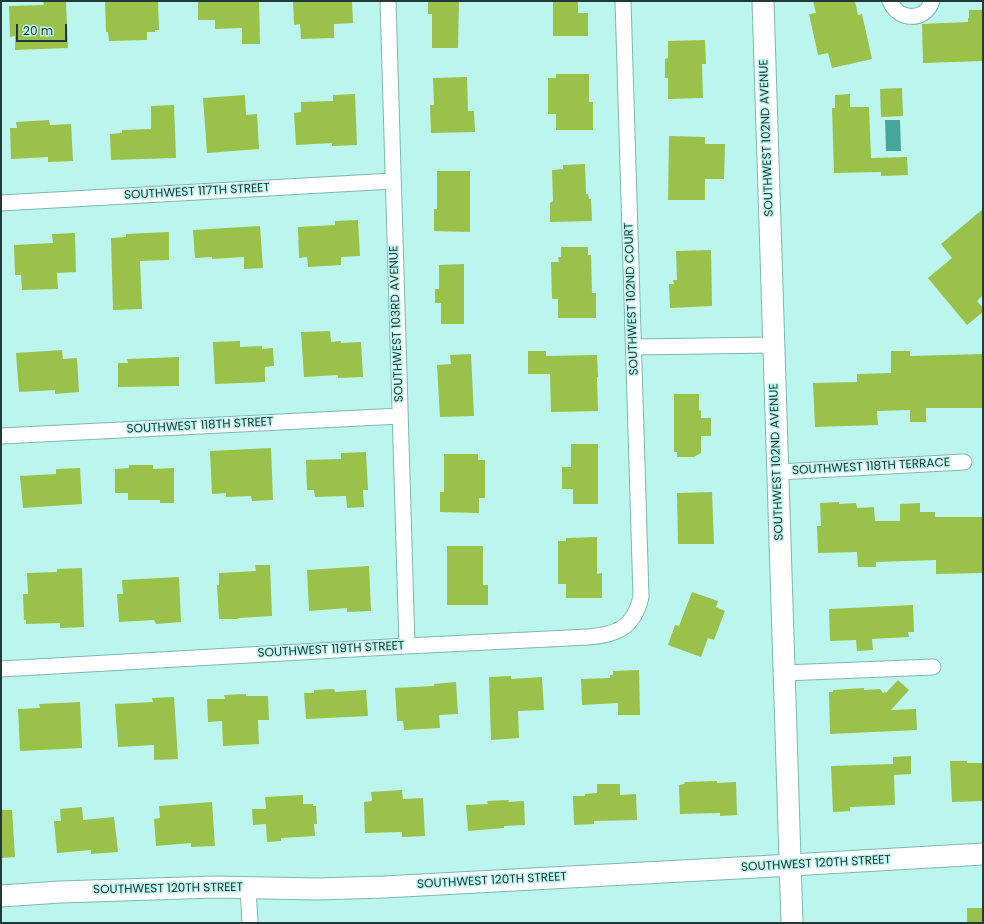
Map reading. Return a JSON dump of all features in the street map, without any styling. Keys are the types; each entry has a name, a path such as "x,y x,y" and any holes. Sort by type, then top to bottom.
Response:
{"street":[{"name":"SOUTHWEST 103RD AVENUE","path":"388,1 407,646"},
{"name":"SOUTHWEST 102ND COURT","path":"624,1 641,598"},
{"name":"SOUTHWEST 102ND AVENUE","path":"763,1 792,923"},
{"path":"890,1 894,8 906,16 913,16 927,10 932,1"},
{"name":"SOUTHWEST 117TH STREET","path":"1,203 393,181"},
{"path":"634,348 774,345"},
{"name":"SOUTHWEST 118TH STREET","path":"1,436 400,416"},
{"name":"SOUTHWEST 118TH TERRACE","path":"778,472 964,462"},
{"name":"SOUTHWEST 119TH STREET","path":"1,669 588,637 606,635 623,628 632,619 641,598"},
{"path":"784,673 933,667"},
{"name":"SOUTHWEST 120TH STREET","path":"1,896 215,887 317,889 384,887 983,854"},
{"path":"248,888 250,923"}],"water":[{"path":"885,120 900,120 901,151 886,151"}],"building":[{"path":"43,1 66,1 68,48 15,50 15,36 10,37 9,6 44,5"},
{"path":"105,1 158,1 159,30 155,30 155,32 147,32 147,40 109,41 108,32 106,32"},
{"path":"198,1 259,1 260,44 242,44 242,28 215,29 215,20 198,20"},
{"path":"293,1 352,1 353,23 334,24 334,38 301,39 300,24 294,25"},
{"path":"428,1 459,1 458,48 432,48 432,14 428,14"},
{"path":"553,1 578,1 578,13 588,13 588,36 553,36"},
{"path":"813,1 855,1 858,15 862,14 872,59 832,68 828,53 818,55 809,14 816,13"},
{"path":"969,10 983,10 983,61 923,63 922,24 968,22"},
{"path":"705,40 706,64 702,64 703,98 668,99 668,78 665,78 665,59 668,58 668,41"},
{"path":"556,74 589,74 589,102 593,102 593,130 556,130 556,114 548,114 548,78 556,78"},
{"path":"467,77 468,111 474,111 475,132 431,133 430,105 434,105 433,78"},
{"path":"902,88 903,116 881,117 880,89"},
{"path":"355,94 357,145 332,146 332,143 296,145 294,113 301,112 301,102 333,101 333,95"},
{"path":"850,94 850,107 869,107 871,158 907,157 908,175 881,176 881,172 834,173 832,108 835,108 835,95"},
{"path":"245,95 246,115 257,114 259,149 207,153 203,98"},
{"path":"174,105 176,158 111,160 110,134 122,133 122,130 151,129 151,106"},
{"path":"49,120 50,125 71,124 73,161 48,162 48,157 11,159 10,128 17,128 16,122"},
{"path":"669,136 705,137 705,144 725,144 724,179 705,179 705,200 668,200"},
{"path":"585,164 586,194 588,194 589,199 591,199 592,221 550,222 550,203 553,201 552,170 563,169 563,165"},
{"path":"437,171 470,171 470,232 434,231 434,209 437,209"},
{"path":"983,209 983,295 977,301 983,308 983,312 967,325 928,278 952,258 941,244"},
{"path":"358,220 360,256 341,257 341,265 308,267 307,257 299,258 298,227 335,225 335,221"},
{"path":"260,226 263,268 244,269 244,257 212,259 212,257 195,258 193,230"},
{"path":"169,232 169,260 140,261 142,309 113,310 111,238 126,237 126,234"},
{"path":"75,233 76,272 57,273 58,289 22,290 21,275 15,275 14,245 53,243 52,234"},
{"path":"561,247 588,247 588,255 591,255 592,293 596,293 596,318 558,318 558,299 552,299 551,262 559,262 558,257 561,257"},
{"path":"711,250 712,306 670,308 669,284 674,284 673,280 677,280 676,251"},
{"path":"464,264 464,324 441,324 441,303 435,303 435,289 439,289 439,265"},
{"path":"330,331 331,342 361,342 363,377 338,378 338,375 304,377 301,332"},
{"path":"240,341 240,347 262,346 262,349 273,348 274,366 265,367 265,382 215,384 213,342"},
{"path":"62,350 63,359 77,358 79,392 55,394 55,390 19,392 16,353"},
{"path":"528,351 546,351 546,356 597,355 598,411 551,412 550,374 528,374"},
{"path":"891,351 910,351 910,356 983,354 983,408 926,408 926,422 910,422 910,410 877,411 878,425 815,427 813,383 857,382 857,374 891,373"},
{"path":"471,354 474,416 440,417 437,365 451,364 450,355"},
{"path":"179,357 179,386 118,387 118,363 128,363 127,359"},
{"path":"674,394 699,394 699,410 701,411 701,418 711,418 711,436 701,436 701,453 694,457 677,457 677,452 674,452"},
{"path":"571,444 598,444 598,504 573,504 573,489 562,489 562,467 571,467"},
{"path":"271,448 273,500 252,501 251,496 226,497 226,493 212,494 210,451"},
{"path":"366,452 368,490 363,490 364,507 347,508 346,496 315,497 314,490 307,490 306,460 341,459 341,453"},
{"path":"444,454 478,454 478,460 485,460 485,498 479,498 479,513 440,512 440,492 444,492"},
{"path":"129,465 153,465 153,469 174,468 174,503 160,503 160,500 128,500 128,493 115,493 115,469 129,468"},
{"path":"80,468 82,504 23,508 20,476 56,474 56,469"},
{"path":"712,492 714,544 678,544 677,493"},
{"path":"839,502 839,504 856,503 857,508 874,507 875,521 900,521 900,504 920,503 920,512 935,512 935,517 983,517 983,573 936,574 936,560 876,562 876,567 858,567 857,552 818,553 817,526 821,526 820,503"},
{"path":"597,537 597,574 602,573 602,598 566,598 566,584 558,584 558,541 566,541 566,538"},
{"path":"447,546 483,546 483,585 488,585 488,605 447,605"},
{"path":"255,565 270,565 272,616 219,619 217,585 219,585 219,573 256,571"},
{"path":"369,566 371,611 347,612 347,608 309,611 307,570"},
{"path":"82,568 84,627 60,628 60,623 26,624 26,620 24,620 23,594 28,594 27,573 57,572 57,569"},
{"path":"179,577 181,622 156,624 154,620 119,622 117,594 123,594 122,580"},
{"path":"692,592 718,601 716,607 725,611 714,640 708,638 701,657 668,645 675,625 679,626"},
{"path":"913,605 914,632 908,632 909,637 872,639 873,650 857,651 856,640 830,641 829,609"},
{"path":"639,670 640,715 618,715 618,703 582,705 581,679 610,678 610,675 613,675 613,671"},
{"path":"511,676 511,679 542,677 544,710 518,711 519,738 491,740 489,677"},
{"path":"898,680 909,690 891,710 916,709 917,730 830,734 829,692 833,692 833,690 864,688 864,690 880,689 883,693 886,693"},
{"path":"456,682 458,714 439,715 440,728 404,730 403,721 397,721 395,688 434,686 434,684"},
{"path":"334,689 335,692 366,690 368,716 306,719 304,693 314,693 314,690"},
{"path":"246,694 246,696 268,696 269,720 258,720 259,744 223,746 222,721 208,722 207,699 225,699 224,695"},
{"path":"174,697 178,759 154,760 154,745 118,747 115,704 153,702 152,698"},
{"path":"80,702 82,748 20,751 18,709 40,708 39,704"},
{"path":"911,756 911,774 894,775 895,805 850,807 850,811 833,812 831,766 893,764 893,757"},
{"path":"950,761 983,763 983,801 952,802"},
{"path":"717,781 717,783 736,782 737,815 720,816 720,813 680,814 679,785 684,784 685,782"},
{"path":"597,784 620,784 620,795 636,794 637,820 594,821 594,824 574,825 573,796 585,796 585,794 597,793"},
{"path":"402,790 403,799 423,798 425,836 402,837 402,832 365,833 364,802 372,801 371,792"},
{"path":"303,795 303,804 313,804 313,806 316,806 317,824 314,824 315,836 281,838 281,841 267,842 266,824 253,825 252,809 266,809 265,797"},
{"path":"509,800 508,802 524,801 525,825 504,826 504,828 468,831 466,805 488,804 487,801"},
{"path":"212,802 215,846 191,847 191,843 156,846 154,819 160,818 159,806"},
{"path":"82,807 83,820 114,817 118,852 91,854 91,850 57,853 54,821 61,821 60,809"},
{"path":"1,810 12,810 15,857 1,858"},
{"path":"967,908 983,908 983,923 967,923"}]}
